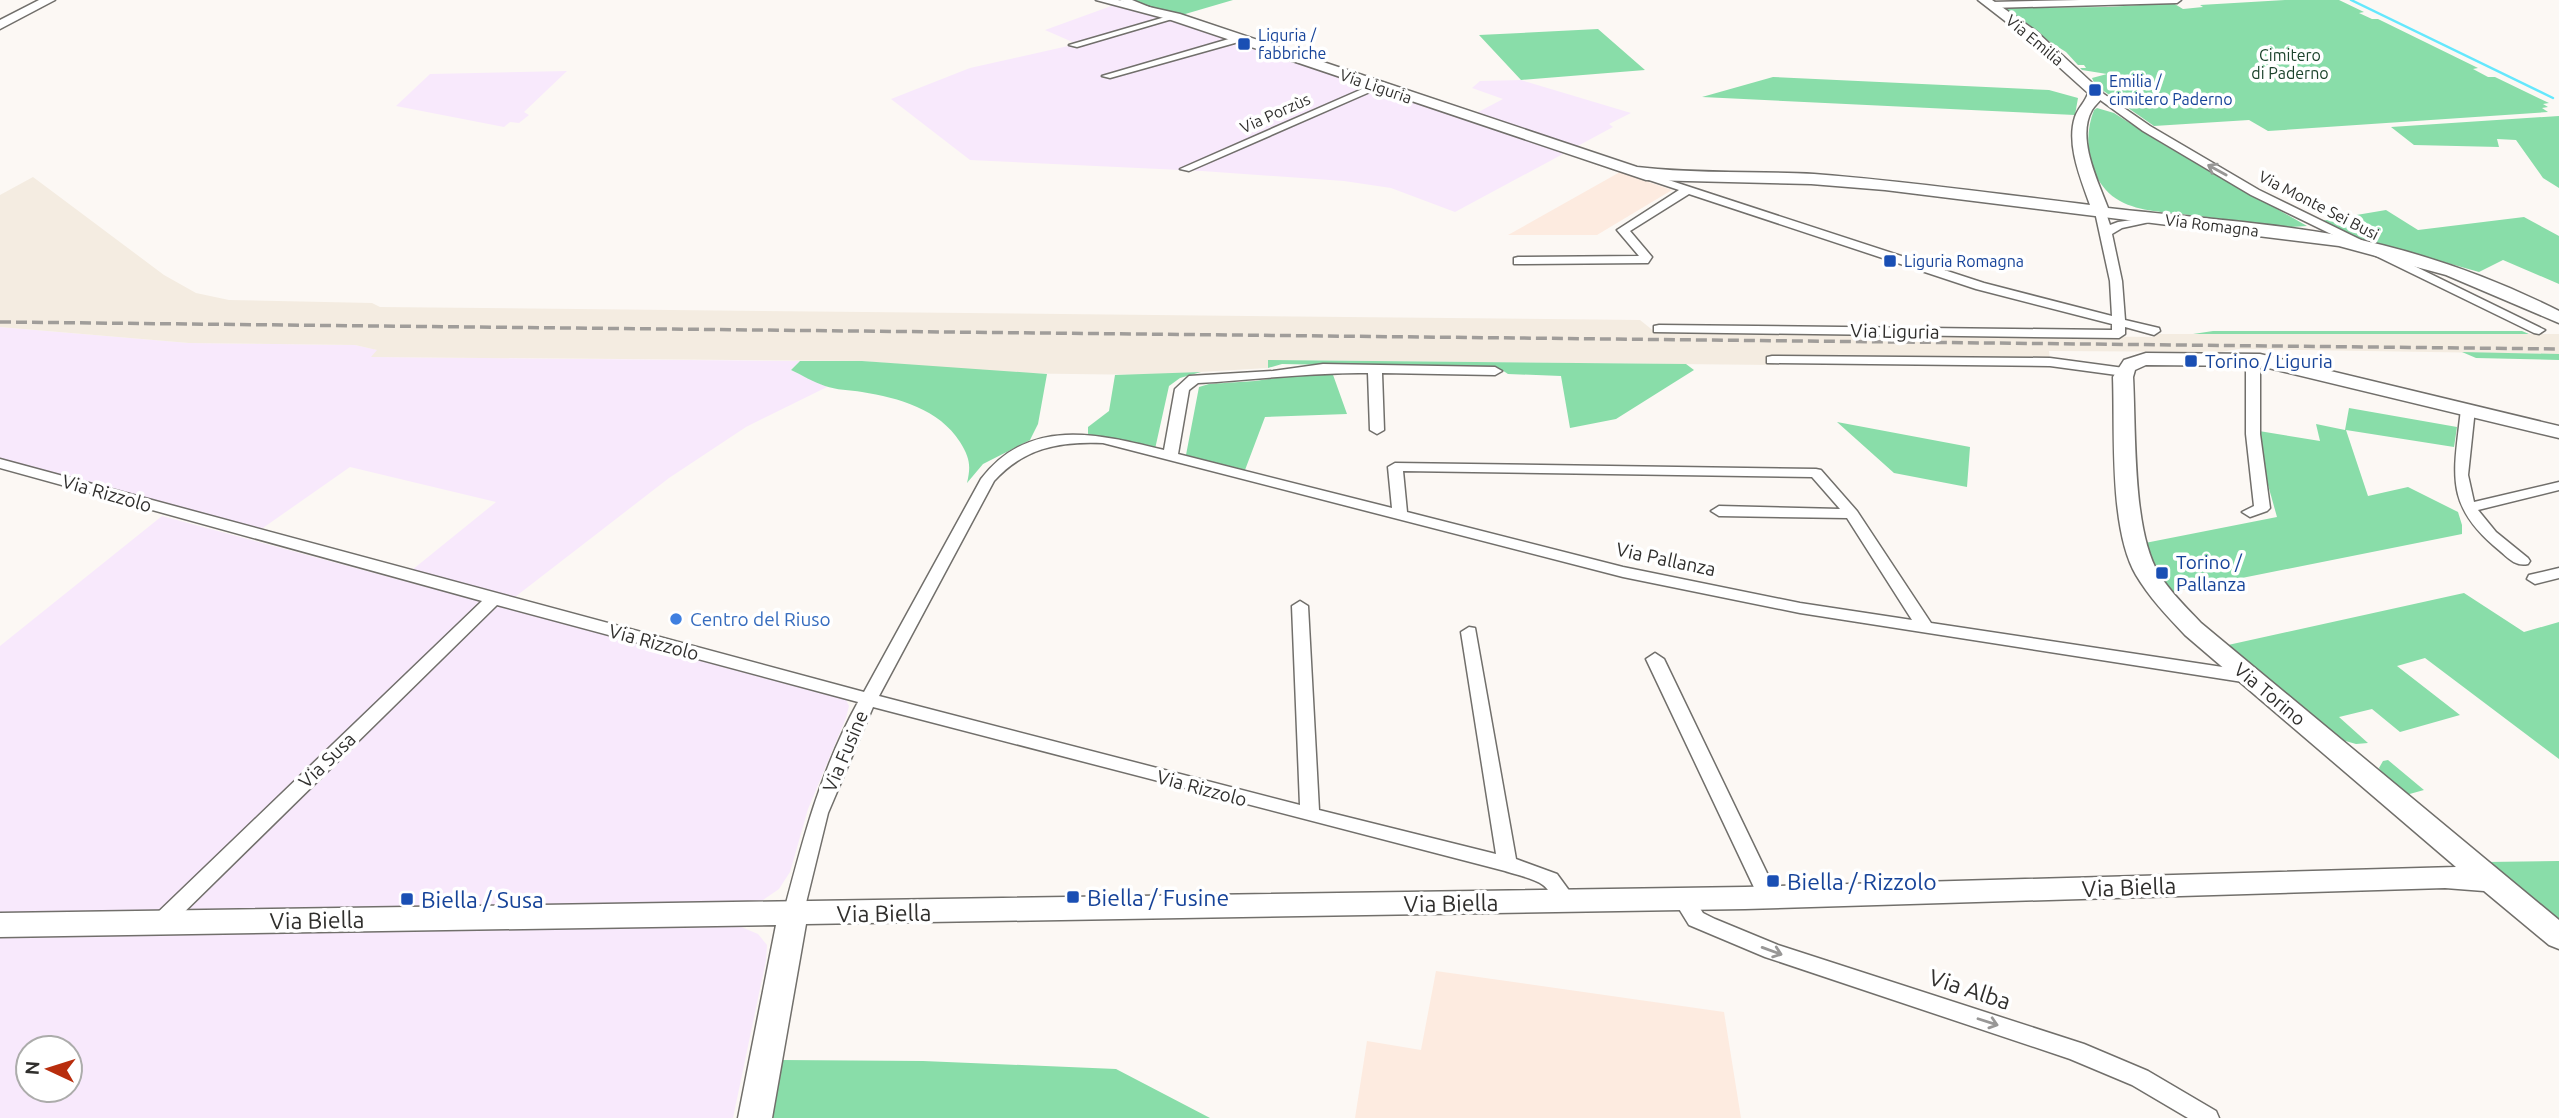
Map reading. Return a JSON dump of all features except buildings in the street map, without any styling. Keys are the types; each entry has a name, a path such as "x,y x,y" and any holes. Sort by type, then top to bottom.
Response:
{"main road":[{"path":"0,25 49,0"},
{"path":"1102,0 1159,12"},
{"name":"Via Emilia","path":"1987,2 2032,35 2089,92"},
{"name":"Via Liguria","path":"1159,12 1632,171"},
{"path":"2031,203 2072,200 2094,191 2080,138 2080,126 2089,92"},
{"name":"Via Romagna","path":"1632,171 1684,182 1852,182 2295,235 2365,246 2466,274 2559,318"},
{"path":"2124,372 2130,363 2153,358 2253,359 2559,432"},
{"name":"Via Torino","path":"2124,372 2130,524 2147,574 2166,600 2193,629 2559,937"},
{"name":"Via Biella","path":"0,925 793,915 1566,900 1683,900 1710,912 1769,898 2445,877 2489,880"},
{"name":"Via Fusine","path":"755,1118 793,915"}],"street":[{"name":"Via Liguria","path":"1123,0 1159,12"},
{"path":"1987,2 2177,0"},
{"path":"1074,45 1175,17"},
{"path":"1107,76 1239,39"},
{"name":"Via Porzùs","path":"1185,169 1376,86"},
{"name":"Via Monte Sei Busi","path":"2089,92 2198,160 2365,246 2539,330"},
{"path":"1684,182 1713,198"},
{"path":"1684,182 1713,198 1980,286 2154,331"},
{"path":"1518,261 1644,260 1645,254 1623,230 1684,182"},
{"path":"2094,191 2107,232 2120,322"},
{"path":"2094,191 2113,204 2155,219"},
{"path":"2107,232 2118,225 2155,219"},
{"name":"Via Liguria","path":"1660,329 2119,334 2120,322"},
{"path":"2250,512 2262,509 2253,459 2250,419 2253,359"},
{"path":"1772,360 2050,362 2124,372"},
{"path":"1170,456 1182,389 1194,379 1273,375 1323,368 1495,371"},
{"path":"1375,369 1377,430"},
{"path":"2468,409 2461,477 2471,507 2490,537 2522,561"},
{"name":"Via Pallanza","path":"1047,440 1103,439 1623,572 1800,608 2249,677"},
{"name":"Via Fusine","path":"793,915 819,813 837,763 867,700 988,478 1002,463 1047,440"},
{"name":"Via Rizzolo","path":"0,463 867,700 1507,864 1550,879 1566,900"},
{"path":"1400,516 1395,467 1816,473 1852,514 1926,628"},
{"path":"2471,507 2559,486"},
{"path":"1719,511 1852,514"},
{"path":"2535,579 2559,573"},
{"name":"Via Susa","path":"160,923 494,598"},
{"path":"1300,606 1310,815"},
{"path":"1469,632 1507,864"},
{"path":"1656,659 1769,898"},
{"name":"Via Alba","path":"1710,912 1772,951 2076,1051 2140,1077 2208,1118"}],"shaded area":[{"path":"1114,5 1167,17 1465,119 1503,99 1472,88 1480,81 1521,80 1631,113 1609,124 1613,127 1455,212 1391,188 1344,181 970,160 891,99 970,68 1077,44 1045,30"},
{"path":"567,71 524,112 529,115 519,123 510,122 504,127 396,106 430,74"},
{"path":"1620,172 1672,190 1597,235 1508,235"},
{"path":"33,177 164,275 196,293 229,300 372,303 380,307 1640,320 1655,332 2154,337 2153,334 2559,334 2559,354 2239,349 2220,352 2049,351 2050,360 1771,357 1774,365 1269,360 1268,368 1149,375 1002,373 862,361 371,357 377,350 355,345 189,343 0,327 0,195"},
{"path":"0,327 189,343 355,345 378,350 372,357 800,361 791,370 827,387 746,427 669,478 515,597 412,570 496,502 350,467 260,530 0,461"},
{"path":"162,516 846,700 849,706 846,718 808,809 790,872 779,889 763,900 747,905 0,917 0,646"},
{"path":"739,926 758,934 767,945 733,1118 0,1118 0,937 377,928"},
{"path":"1436,971 1724,1012 1741,1118 1355,1118 1367,1041 1421,1050"}],"green space":[{"path":"1127,0 1233,0 1175,17"},
{"name":"Cimitero di Paderno","path":"2339,0 2364,12 2359,13 2378,19 2478,68 2473,69 2488,77 2495,77 2549,103 2543,104 2548,107 2542,108 2548,112 2268,131 2249,120 2154,126 2095,85 2092,78 2107,74 2082,70 2080,68 2086,68 2084,65 2078,65 2066,52 2009,16 2004,8 2173,3 2183,9 2203,7 2200,5"},
{"path":"1598,29 1645,70 1521,80 1479,35"},
{"path":"1773,77 2049,90 2078,98 2075,115 1702,97"},
{"path":"2097,108 2114,113 2161,143 2307,226 2291,227 2153,211 2120,201 2101,183 2090,160 2088,134 2094,110"},
{"path":"2559,116 2559,188 2543,178 2516,140 2497,139 2499,147 2414,145 2391,127"},
{"path":"2386,210 2418,230 2524,217 2559,236 2559,284 2503,260 2479,272 2331,230 2315,222"},
{"path":"2213,331 2522,331 2529,334 2193,334"},
{"path":"2462,352 2559,354 2559,360 2476,358"},
{"path":"1268,360 1686,364 1694,370 1616,419 1570,428 1561,376 1508,374 1499,368 1282,364 1268,368"},
{"path":"800,361 862,361 1047,374 1038,424 1030,440 983,464 967,483 969,462 966,453 941,421 904,402 816,383 791,370"},
{"path":"1201,372 1180,378 1169,386 1155,449 1088,434 1088,427 1109,411 1115,375"},
{"path":"1332,372 1347,414 1265,417 1245,470 1186,455 1199,387"},
{"path":"2349,408 2457,427 2454,447 2346,430 2368,496 2408,487 2458,512 2462,534 2172,592 2161,577 2145,543 2277,517 2261,460 2259,431 2320,441 2316,424 2345,430"},
{"path":"1837,422 1970,447 1967,487 1894,473"},
{"path":"2464,593 2524,632 2559,622 2559,759 2425,658 2397,666 2460,715 2400,732 2372,709 2339,717 2368,743 2356,744 2342,740 2228,645"},
{"path":"2388,760 2424,790 2406,795 2385,777 2379,768 2383,761"},
{"path":"2559,861 2559,923 2486,862"},
{"path":"781,1060 923,1061 1116,1069 1210,1118 770,1118"}],"waterway":[{"path":"2351,0 2553,98"}],"railway":[{"path":"0,322 2559,349"}],"place":[{"name":"Liguria / fabbriche","path":"1244,44"},
{"name":"Emilia / cimitero Paderno","path":"2095,90"},
{"name":"Liguria Romagna","path":"1890,261"},
{"name":"Torino / Liguria","path":"2191,361"},
{"name":"Torino / Pallanza","path":"2162,573"},
{"name":"Centro del Riuso","path":"676,619"},
{"name":"Biella / Rizzolo","path":"1773,881"},
{"name":"Biella / Fusine","path":"1073,897"},
{"name":"Biella / Susa","path":"407,899"}]}
